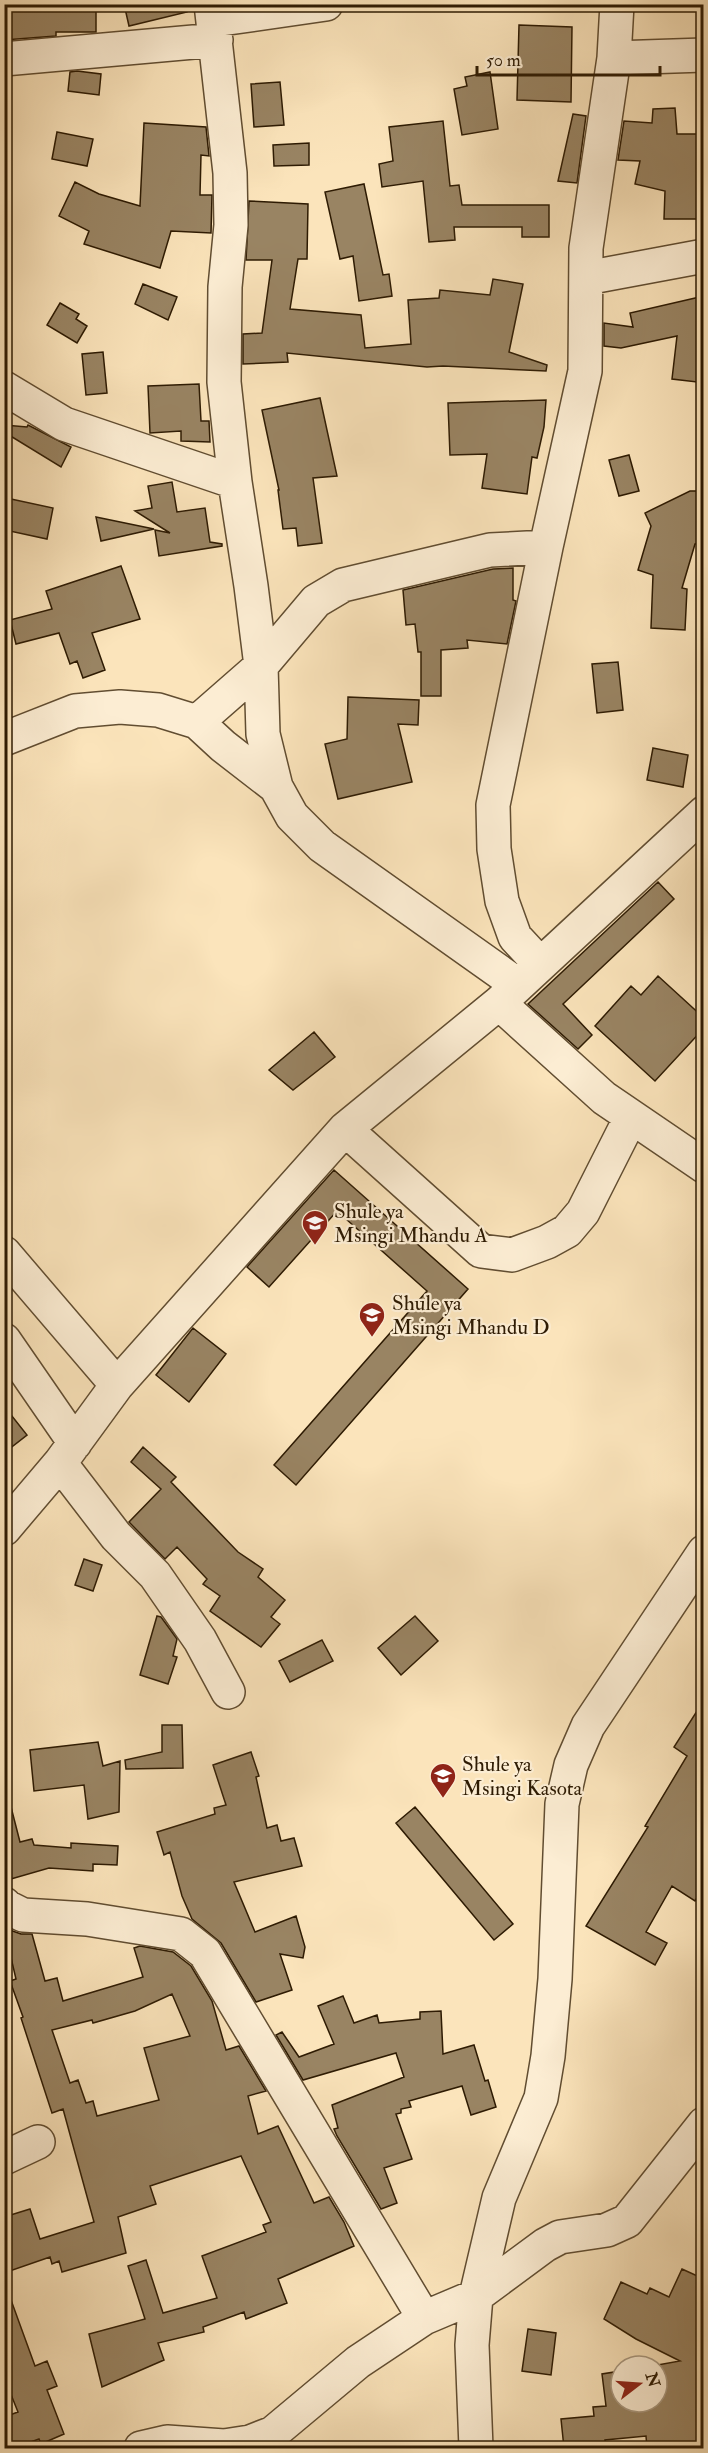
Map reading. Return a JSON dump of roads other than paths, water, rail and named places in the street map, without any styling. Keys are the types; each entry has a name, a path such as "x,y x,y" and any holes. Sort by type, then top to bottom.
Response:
{"street":[{"path":"4,59 326,4"},
{"path":"519,984 515,937 502,901 494,849 493,805 585,371 586,248 614,58 617,4"},
{"path":"214,22 230,173 231,225 225,287 224,382 235,482 261,666 262,734 276,787 292,816 322,846 519,984 604,1098 704,1166"},
{"path":"614,58 704,55"},
{"path":"586,278 704,256"},
{"path":"4,388 64,424 235,482"},
{"path":"197,722 261,666 316,601 343,585 490,550 546,547"},
{"path":"4,739 75,711 120,707 158,710 197,722 223,746 276,787"},
{"path":"4,1529 67,1453 117,1385 345,1129 519,984 704,813"},
{"path":"345,1129 481,1251 512,1255 547,1242 567,1231 583,1212 631,1117"},
{"path":"6,1258 117,1385"},
{"path":"4,1340 116,1536 155,1575 200,1640 228,1692"},
{"path":"476,2448 472,2345 476,2295 499,2198 541,2098 543,2087 555,1979 562,1804 571,1765 588,1726 704,1552"},
{"path":"4,1904 23,1915 87,1920 181,1934 205,1953 424,2318"},
{"path":"141,2448 167,2442 224,2446 250,2442 273,2433 358,2362 424,2318 476,2295 560,2237 607,2230 627,2221 704,2124"},
{"path":"4,2158 38,2142"}],"place":[{"name":"Shule ya Msingi Mhandu A","path":"315,1246"},
{"name":"Shule ya Msingi Mhandu D","path":"372,1338"},
{"name":"Shule ya Msingi Kasota","path":"443,1799"}]}
